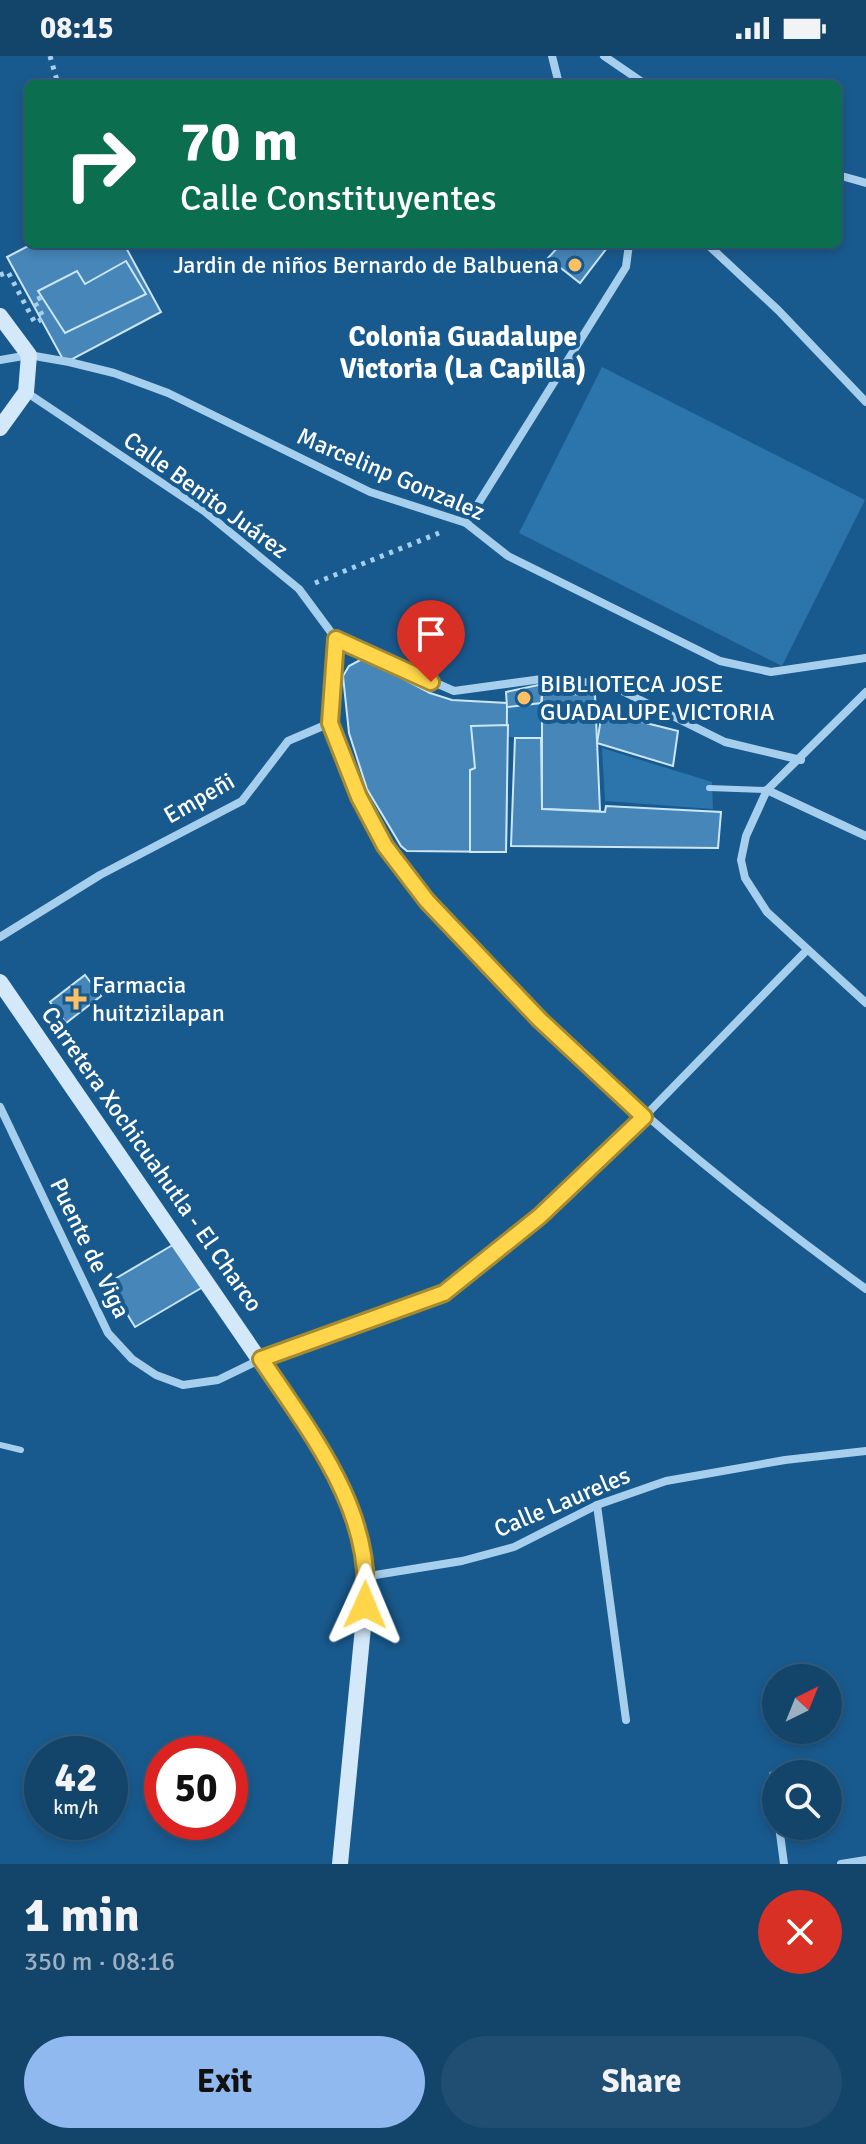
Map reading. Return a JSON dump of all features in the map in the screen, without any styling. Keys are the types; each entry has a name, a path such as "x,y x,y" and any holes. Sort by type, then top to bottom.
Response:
{"main road":[{"path":"0,316 29,355 26,392 0,428"},
{"name":"Carretera Xochicuahutla - El Charco","path":"0,982 324,1454 343,1489 357,1525 368,1576 340,1864"}],"street":[{"path":"552,56 558,80"},
{"path":"604,56 639,80"},
{"path":"842,176 866,183"},
{"path":"466,523 626,267 628,248"},
{"path":"711,248 778,310 866,402"},
{"path":"0,360 29,355"},
{"name":"Marcelinp Gonzalez","path":"29,355 114,373 168,393 370,492 466,523 508,556 720,661 771,672 866,658"},
{"name":"Calle Benito Juárez","path":"26,392 204,511 299,589 336,639 454,691 542,679 608,684 725,742 801,760"},
{"path":"336,639 330,723 359,797 385,846 427,901 540,1020 644,1117 771,1220 866,1289"},
{"path":"866,692 801,760 767,790 746,836 741,860 745,878 767,912 866,1003"},
{"name":"Empeñi","path":"0,937 100,875 242,801 261,781 288,741 330,723"},
{"path":"767,790 866,836"},
{"name":"Puente de Viga","path":"0,1107 108,1333 132,1359 156,1375 183,1385 218,1380 261,1359 444,1293 540,1216 644,1117 806,951"},
{"name":"Calle Laureles","path":"368,1576 462,1561 514,1547 597,1505 666,1481 785,1460 866,1451"},
{"path":"597,1505 626,1720"},
{"path":"781,1840 784,1864"},
{"path":"841,1864 866,1860"}],"lane":[{"path":"709,788 767,790"},
{"path":"0,1445 21,1450"}],"path":[{"path":"50,56 57,80"},
{"path":"0,275 8,272 35,323 44,318 34,301 42,297"},
{"path":"299,589 466,523"}],"shaded area":[{"path":"602,367 865,500 782,666 519,533"},
{"path":"543,684 541,738 508,737 506,692"},
{"path":"602,748 712,782 713,809 605,801"}],"building":[{"path":"24,248 126,248 161,312 65,363 7,257"},
{"path":"557,248 607,248 580,283 548,258"},
{"path":"126,261 146,294 65,333 38,291 77,271 85,284"},
{"path":"364,658 430,693 452,700 507,703 506,852 407,851 401,846 367,789 349,733 343,676 349,666"},
{"name":"BIBLIOTECA JOSE GUADALUPE VICTORIA","path":"543,684 541,703 507,707 506,692"},
{"path":"542,693 595,695 600,811 542,809"},
{"path":"602,712 678,731 673,766 597,743"},
{"path":"508,725 506,852 470,852 470,770 475,768 471,726"},
{"path":"515,738 541,738 542,809 605,812 606,806 721,812 718,848 511,846"},
{"name":"Farmacia huitzizilapan","path":"85,975 101,996 66,1023 50,1002"},
{"path":"176,1243 203,1287 135,1327 108,1283"}],"place":[{"name":"Jardin de niños Bernardo de Balbuena","path":"575,265"},
{"name":"BIBLIOTECA JOSE GUADALUPE VICTORIA","path":"524,698"},
{"name":"Farmacia huitzizilapan","path":"76,999"}],"district":[{"name":"Colonia Guadalupe Victoria (La Capilla)","path":"463,352"}],"route":[{"path":"365,1605 368,1576 357,1525 343,1489 324,1454 261,1359 444,1293 540,1216 644,1117 540,1020 427,901 385,846 359,797 330,723 336,639 382,657 408,673 431,682"}]}
